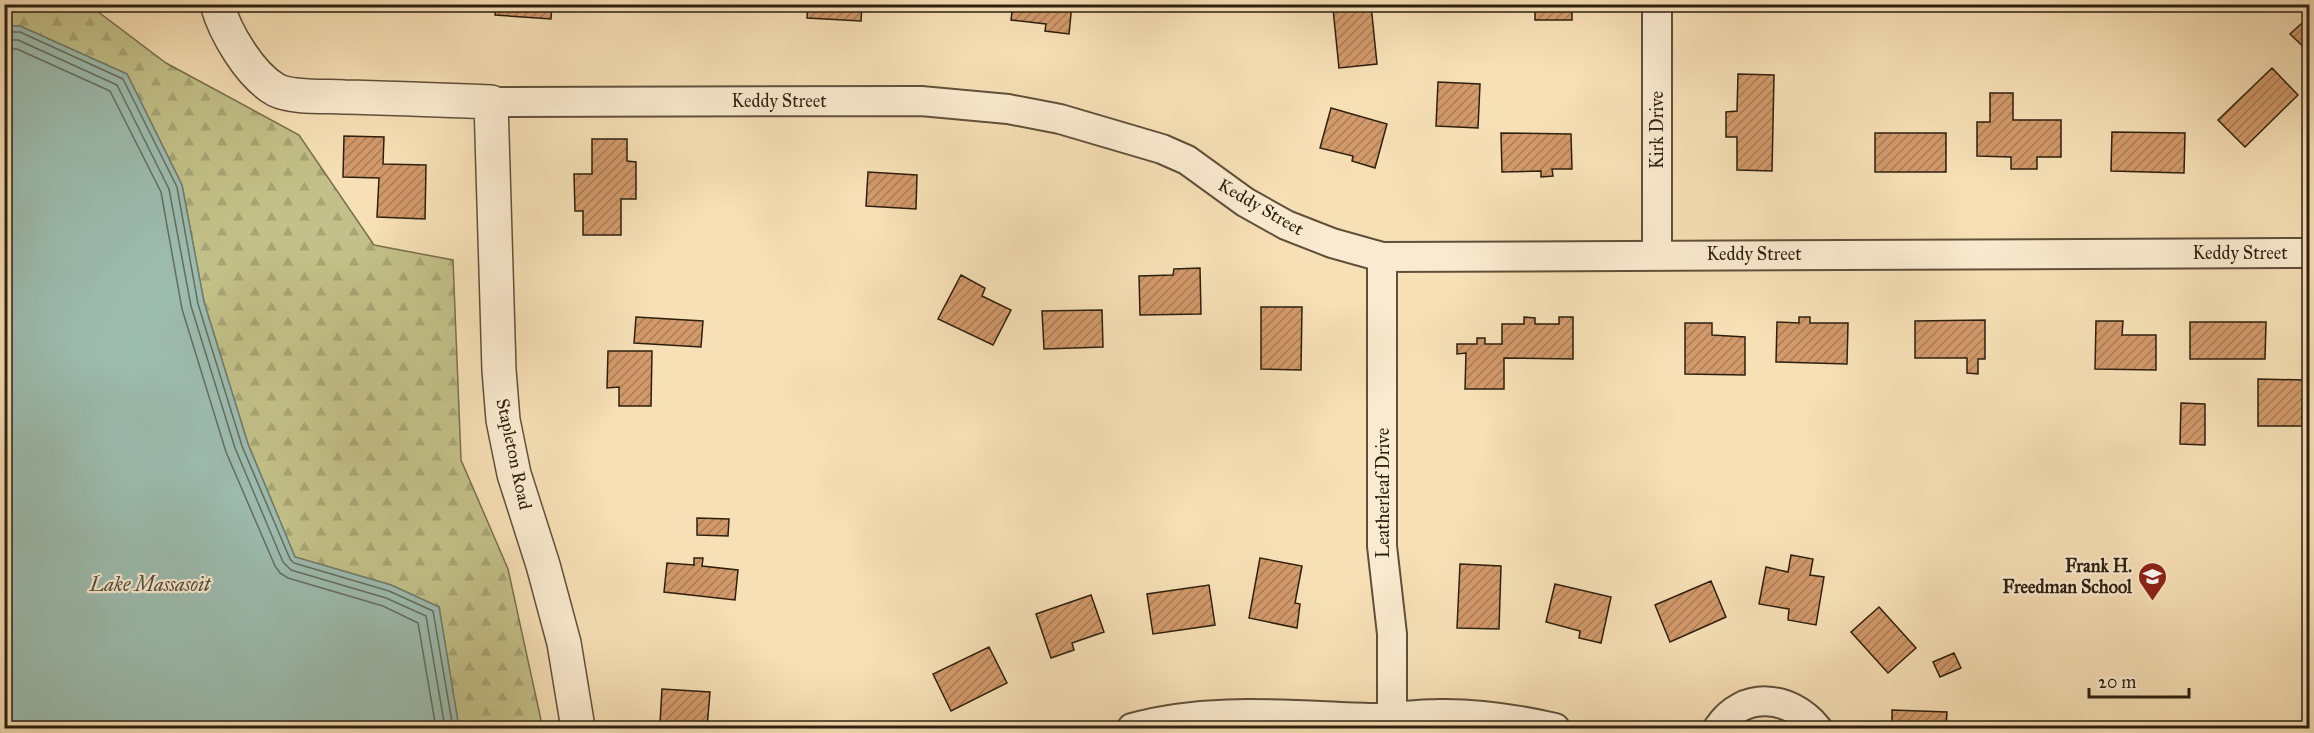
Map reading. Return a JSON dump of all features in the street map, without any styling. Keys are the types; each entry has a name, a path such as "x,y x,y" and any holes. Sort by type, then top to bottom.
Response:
{"street":[{"name":"Keddy Street","path":"217,4 226,32 240,53 268,83 277,90 290,94 491,102 921,101 1008,109 1060,119 1162,149 1187,160 1245,202 1286,225 1332,243 1383,257 2307,249"},
{"name":"Kirk Drive","path":"1657,4 1657,255"},
{"name":"Stapleton Road","path":"491,102 499,370 503,420 514,474 543,565 564,643 578,729"},
{"name":"Leatherleaf Drive","path":"1383,257 1382,546 1392,634 1392,723"},
{"path":"1718,729 1733,713 1745,705 1768,701 1790,706 1799,711 1817,729"},
{"path":"1132,729 1167,720 1234,715 1392,723 1458,714 1504,718 1555,729"}],"green space":[{"path":"4,5 89,5 166,63 299,135 374,245 453,260 461,460 508,569 541,728 459,728 439,607 391,585 295,557 248,444 204,302 182,185 127,74 20,26 5,26"}],"water":[{"name":"Lake Massasoit","path":"5,26 20,26 127,74 182,185 204,302 248,444 295,557 391,585 439,607 459,728 5,728"}],"building":[{"path":"496,4 552,4 551,19 495,15"},
{"path":"808,4 862,4 861,21 807,18"},
{"path":"1013,4 1072,4 1069,34 1045,31 1046,24 1011,20"},
{"path":"1535,4 1572,4 1572,20 1535,20"},
{"path":"1371,5 1377,64 1339,68 1333,9"},
{"path":"2310,16 2310,53 2290,34"},
{"path":"2272,68 2298,95 2245,147 2218,120"},
{"path":"1738,74 1774,75 1772,171 1737,170 1737,137 1726,137 1726,112 1737,111"},
{"path":"1438,82 1480,84 1478,128 1436,126"},
{"path":"1990,93 2013,93 2013,120 2061,120 2061,157 2037,157 2037,169 2011,169 2011,157 1977,156 1977,122 1990,122"},
{"path":"1331,108 1387,124 1375,168 1352,161 1353,156 1320,148"},
{"path":"2112,132 2185,133 2184,173 2111,171"},
{"path":"1501,133 1571,134 1572,169 1552,169 1553,176 1541,177 1541,171 1502,172"},
{"path":"1875,133 1946,133 1946,172 1875,172"},
{"path":"344,136 384,137 383,164 426,165 425,219 377,217 379,178 343,177"},
{"path":"592,139 627,139 627,161 636,162 636,199 621,199 621,235 583,235 583,211 575,211 574,174 592,174"},
{"path":"868,172 917,175 916,209 866,206"},
{"path":"1200,268 1201,314 1140,315 1139,276 1173,275 1174,269"},
{"path":"961,275 985,288 982,296 1011,310 993,345 938,319"},
{"path":"1261,307 1302,307 1301,370 1261,369"},
{"path":"1102,310 1103,347 1044,349 1042,311"},
{"path":"636,317 703,321 701,347 634,343"},
{"path":"1524,317 1535,318 1535,324 1559,324 1559,317 1573,317 1573,359 1504,358 1504,389 1465,389 1466,353 1457,354 1457,344 1477,344 1477,338 1485,338 1485,344 1502,344 1502,324 1524,324"},
{"path":"1799,317 1810,317 1810,323 1848,323 1847,364 1776,362 1777,322 1799,323"},
{"path":"1985,320 1985,359 1978,359 1978,374 1967,373 1967,358 1915,358 1915,321"},
{"path":"2096,321 2123,321 2122,335 2156,335 2156,370 2095,369"},
{"path":"2190,322 2266,322 2265,359 2190,359"},
{"path":"1685,323 1712,323 1712,335 1745,337 1745,375 1685,374"},
{"path":"608,351 652,351 651,406 619,406 619,387 607,388"},
{"path":"2258,379 2303,380 2302,426 2258,426"},
{"path":"2181,403 2205,404 2205,445 2180,444"},
{"path":"697,518 729,519 728,536 697,535"},
{"path":"1791,555 1813,559 1810,575 1824,577 1816,625 1788,620 1789,609 1759,604 1766,567 1788,572"},
{"path":"694,558 703,558 702,566 738,570 735,600 664,592 667,563 694,565"},
{"path":"1260,558 1302,566 1295,603 1300,604 1297,628 1249,618"},
{"path":"1460,564 1501,566 1499,629 1457,628"},
{"path":"1711,581 1726,617 1670,642 1655,605"},
{"path":"1555,584 1611,597 1601,643 1579,638 1580,631 1546,622"},
{"path":"1209,585 1215,625 1153,634 1147,594"},
{"path":"1091,595 1104,632 1072,643 1074,650 1051,658 1036,614"},
{"path":"1879,607 1916,648 1888,673 1851,632"},
{"path":"989,647 1007,683 951,711 933,674"},
{"path":"1954,653 1961,668 1940,677 1933,662"},
{"path":"662,689 710,692 707,728 673,728 673,724 660,723"},
{"path":"1892,710 1947,712 1946,728 1892,728"}],"place":[{"name":"Frank H. Freedman School","path":"2153,602"}]}
